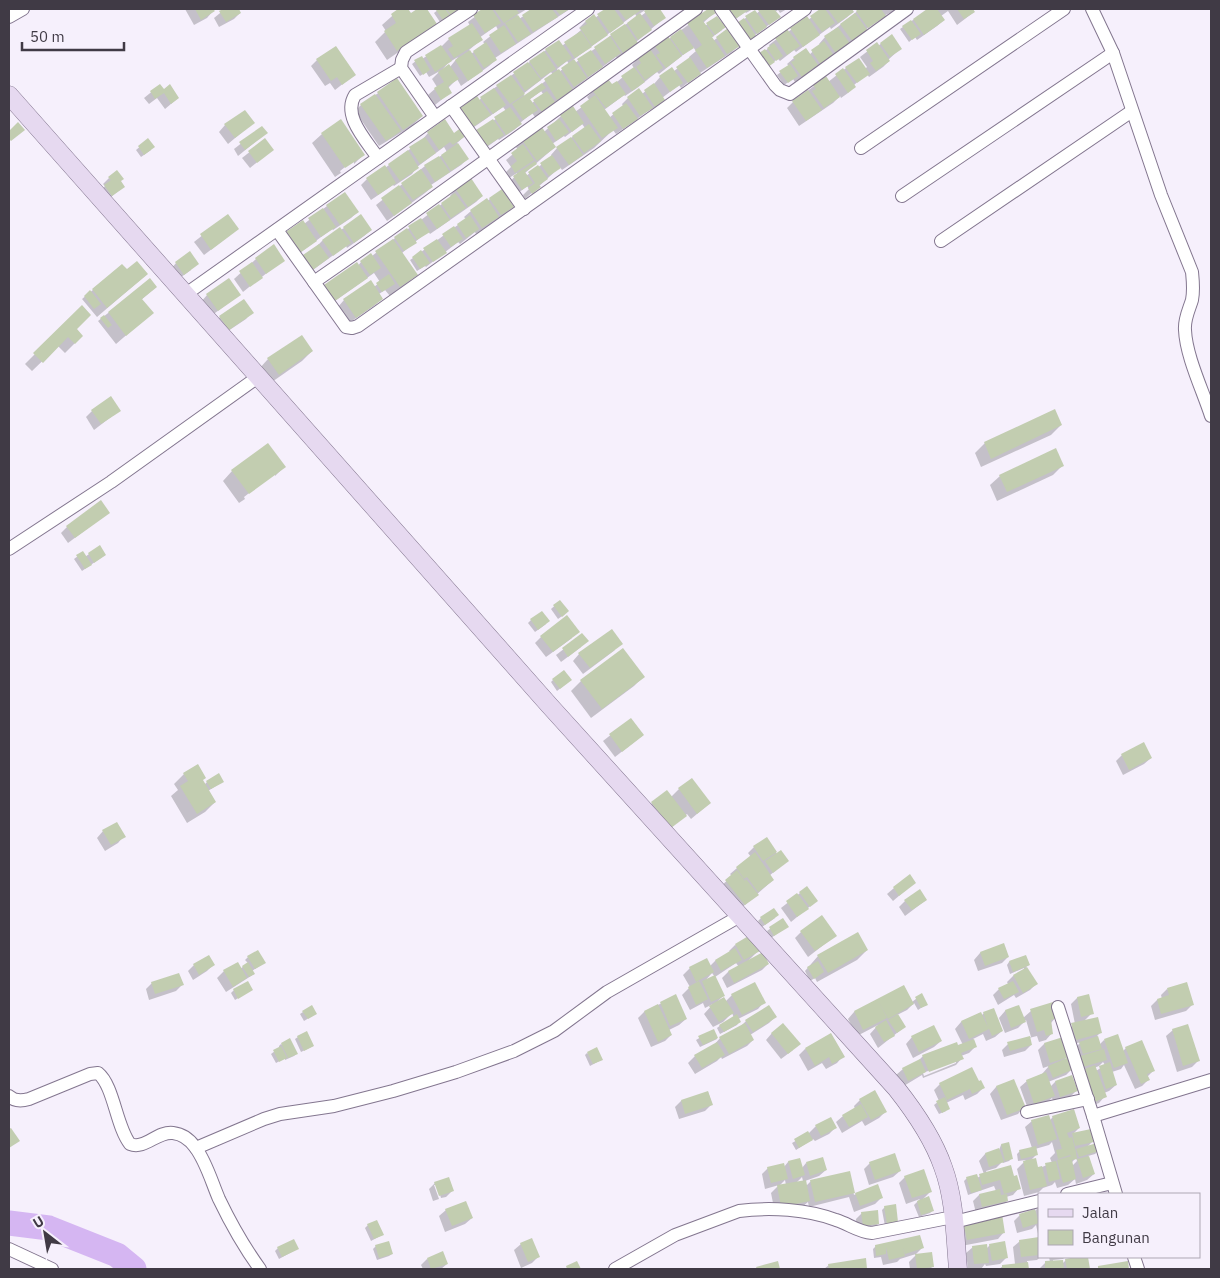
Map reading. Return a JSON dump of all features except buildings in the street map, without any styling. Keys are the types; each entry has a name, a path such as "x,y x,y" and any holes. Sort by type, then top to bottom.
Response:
{"main road":[{"path":"10,100 186,294 549,705 906,1100 927,1133 943,1166 950,1190 958,1269"}],"street":[{"path":"9,17 23,9"},
{"path":"435,117 401,68 402,60 406,52 471,9"},
{"path":"186,294 451,106 575,13 588,9"},
{"path":"314,282 696,9"},
{"path":"721,9 775,86 790,94 907,9"},
{"path":"277,230 346,327 358,326 805,9"},
{"path":"861,148 1064,9"},
{"path":"1092,9 1112,53 1161,195 1192,272 1194,286 1185,323 1185,332 1189,351 1211,416"},
{"path":"902,196 1112,53"},
{"path":"378,158 354,120 350,108 351,102 355,95 401,68"},
{"path":"451,106 524,209"},
{"path":"941,241 1132,110"},
{"path":"9,549 111,482 258,377"},
{"path":"196,1148 280,1114 334,1106 393,1091 514,1052 554,1031 607,992 740,916"},
{"path":"1058,1006 1114,1189 1076,1193"},
{"path":"9,1096 12,1099 21,1101 29,1099 90,1074 98,1073 103,1078 122,1131 130,1144 135,1146 141,1145 160,1136 173,1133 186,1138 196,1148 230,1223 260,1269"},
{"path":"1093,1116 1211,1080"},
{"path":"1027,1112 1088,1099"},
{"path":"615,1269 674,1235 739,1211 786,1210 811,1214 834,1219 856,1230 872,1233 953,1220 1038,1201"},
{"path":"9,1249 52,1269"}],"waterway":[{"path":"9,1223 49,1228 117,1255 134,1269"}]}
